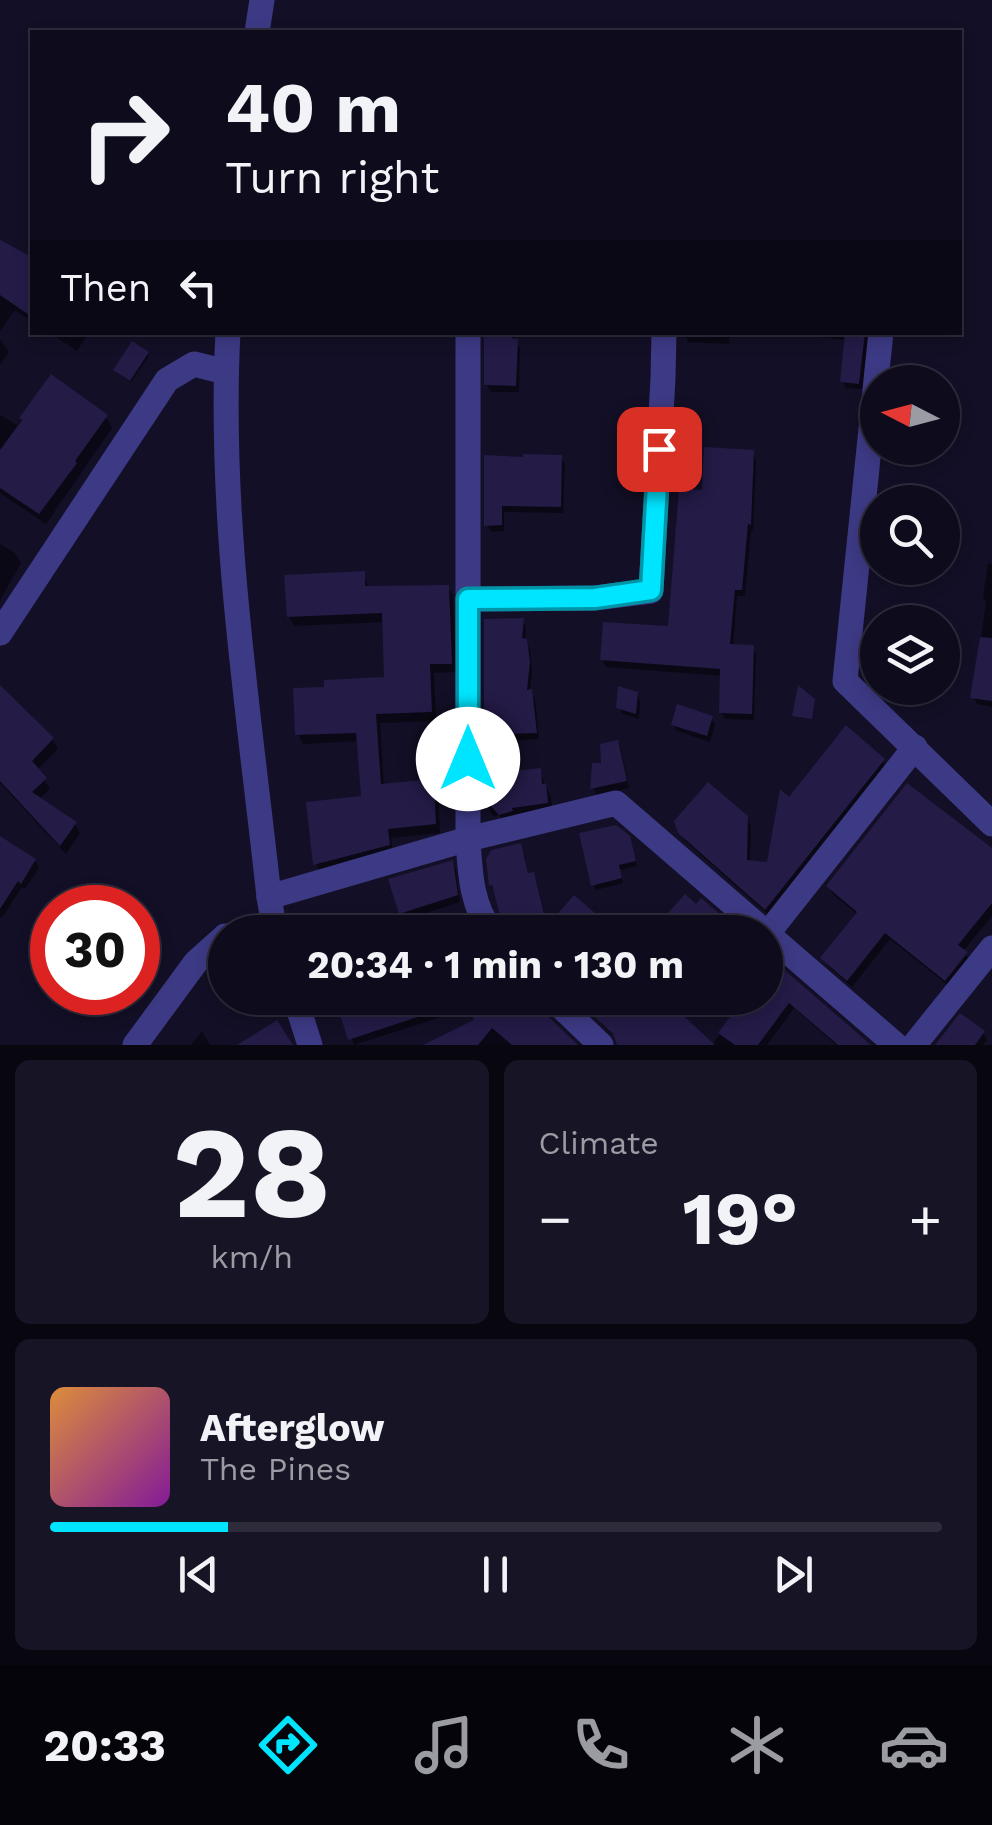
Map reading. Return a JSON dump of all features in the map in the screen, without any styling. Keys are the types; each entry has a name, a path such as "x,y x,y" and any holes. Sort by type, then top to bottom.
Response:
{"street":[{"path":"257,30 262,0"},
{"path":"228,335 230,531 272,915"},
{"path":"468,335 468,839 470,878 479,915"},
{"path":"468,599 595,598 651,590 664,335"},
{"path":"881,335 845,680 992,824"},
{"path":"0,633 167,380 194,364 226,372"},
{"path":"782,915 915,747"},
{"path":"269,896 468,839 616,803 747,915"},
{"path":"783,946 896,1045"},
{"path":"914,1045 992,948"},
{"path":"135,1045 208,951"},
{"path":"300,1015 310,1045"},
{"path":"570,1015 601,1045"}],"building":[{"path":"0,240 30,256 30,316 0,295"},
{"path":"484,335 512,335 518,339 516,386 484,385"},
{"path":"845,335 865,335 859,384 840,382"},
{"path":"132,341 149,352 130,381 113,370"},
{"path":"51,374 108,415 39,514 0,488 0,450"},
{"path":"704,447 754,450 751,525 748,524 742,590 735,590 730,644 754,645 752,714 719,713 720,669 600,660 603,622 668,626 679,489 702,490"},
{"path":"484,455 562,455 561,507 502,506 502,525 484,526"},
{"path":"365,571 365,586 449,585 452,664 430,664 432,712 376,714 381,784 434,779 436,824 388,829 390,845 313,865 306,802 361,796 356,733 295,735 293,688 324,687 324,680 384,677 382,613 287,617 284,575"},
{"path":"524,618 522,638 527,639 530,662 527,690 532,689 537,733 484,735 484,619"},
{"path":"980,637 992,638 992,701 970,698"},
{"path":"0,685 54,738 32,761 47,778 32,792 77,822 60,846 0,781"},
{"path":"798,685 815,699 812,719 792,716"},
{"path":"618,686 638,692 636,714 616,708"},
{"path":"677,704 713,716 707,736 671,725"},
{"path":"846,725 885,759 765,910 678,833 674,821 708,782 748,816 747,860 767,862 780,789 789,797"},
{"path":"618,740 627,781 590,789 592,763 601,763 600,744"},
{"path":"541,768 548,803 512,808 513,811 499,815 490,805 484,806 484,774"},
{"path":"907,783 992,848 992,903 958,945 968,952 945,981 885,933 847,981 820,958 857,912 826,886"},
{"path":"616,825 630,836 636,861 619,865 622,878 591,886 579,833"},
{"path":"0,836 36,859 0,909"},
{"path":"521,843 528,873 534,872 544,915 500,915 492,885 489,886 486,859 491,850"},
{"path":"453,860 458,895 399,914 388,879"},
{"path":"685,894 696,904 701,898 721,915 666,915"},
{"path":"574,895 597,915 557,915"},
{"path":"783,969 871,1045 838,1045 789,1003 783,1011"},
{"path":"960,1013 985,1031 975,1045 935,1045"},
{"path":"340,1015 424,1015 348,1040"},
{"path":"472,1015 547,1015 578,1045 512,1045 492,1028 478,1045 423,1045 474,1020"},
{"path":"682,1015 715,1045 617,1045 613,1034 595,1017"},
{"path":"731,1015 780,1015 758,1045 735,1045 718,1033"},
{"path":"277,1020 293,1045 237,1045"}],"route":[{"path":"468,759 468,599 595,598 651,590 659,449"}]}
